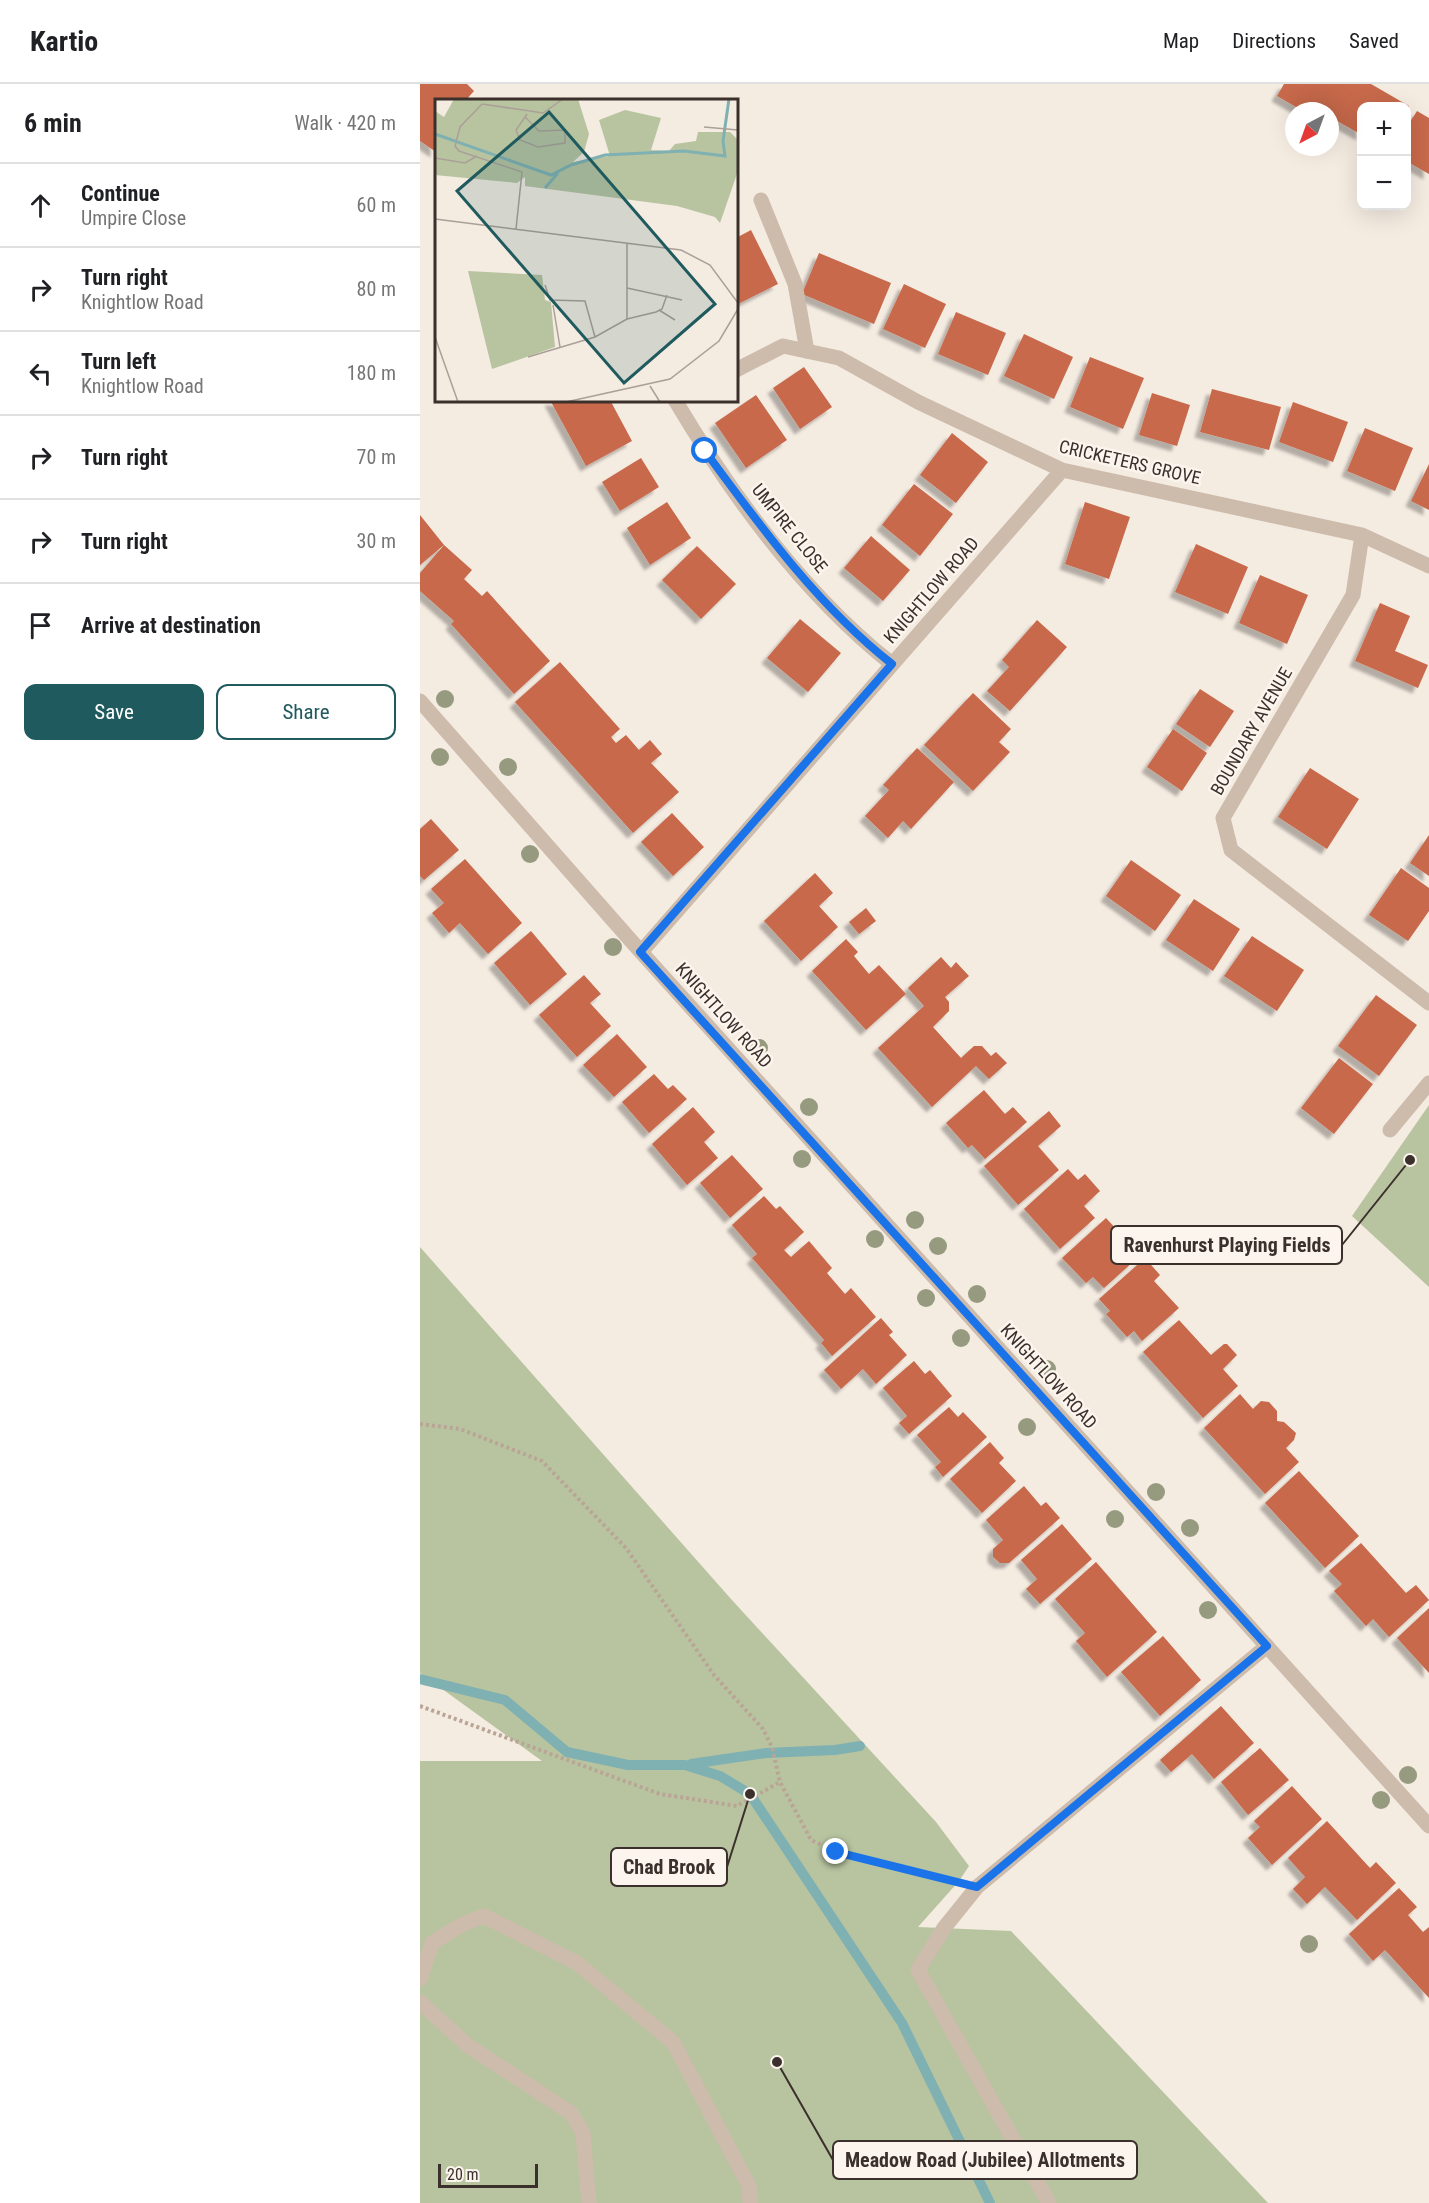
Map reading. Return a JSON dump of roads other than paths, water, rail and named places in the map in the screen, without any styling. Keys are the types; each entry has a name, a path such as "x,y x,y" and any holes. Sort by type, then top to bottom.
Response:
{"street":[{"path":"761,200 795,284 807,351"},
{"name":"CRICKETERS GROVE","path":"738,369 783,346 839,358 918,402 1062,470 1362,535 1429,566"},
{"name":"UMPIRE CLOSE","path":"680,402 705,451 781,554 862,640 892,664"},
{"name":"KNIGHTLOW ROAD","path":"640,952 1062,470"},
{"name":"BOUNDARY AVENUE","path":"1362,535 1353,595 1223,818 1231,850 1429,1003"},
{"name":"KNIGHTLOW ROAD","path":"420,701 640,952 1429,1826"},
{"path":"1390,1130 1429,1083"},
{"path":"1049,2203 918,1970 944,1928 977,1887 1267,1646"},
{"path":"420,1979 432,1943 463,1924 484,1916 577,1963 673,2042 749,2186 750,2203"},
{"path":"420,2002 468,2046 570,2114 583,2133 589,2203"}],"waterway":[{"path":"420,1679 505,1700 567,1752 628,1765 685,1765 720,1776 750,1794 902,2023 990,2203"},
{"path":"691,1764 766,1753 835,1750 860,1746"}],"place":[{"name":"Ravenhurst Playing Fields","path":"1410,1160"},
{"name":"Chad Brook","path":"750,1794"},
{"name":"Meadow Road (Jubilee) Allotments","path":"777,2062"}]}
